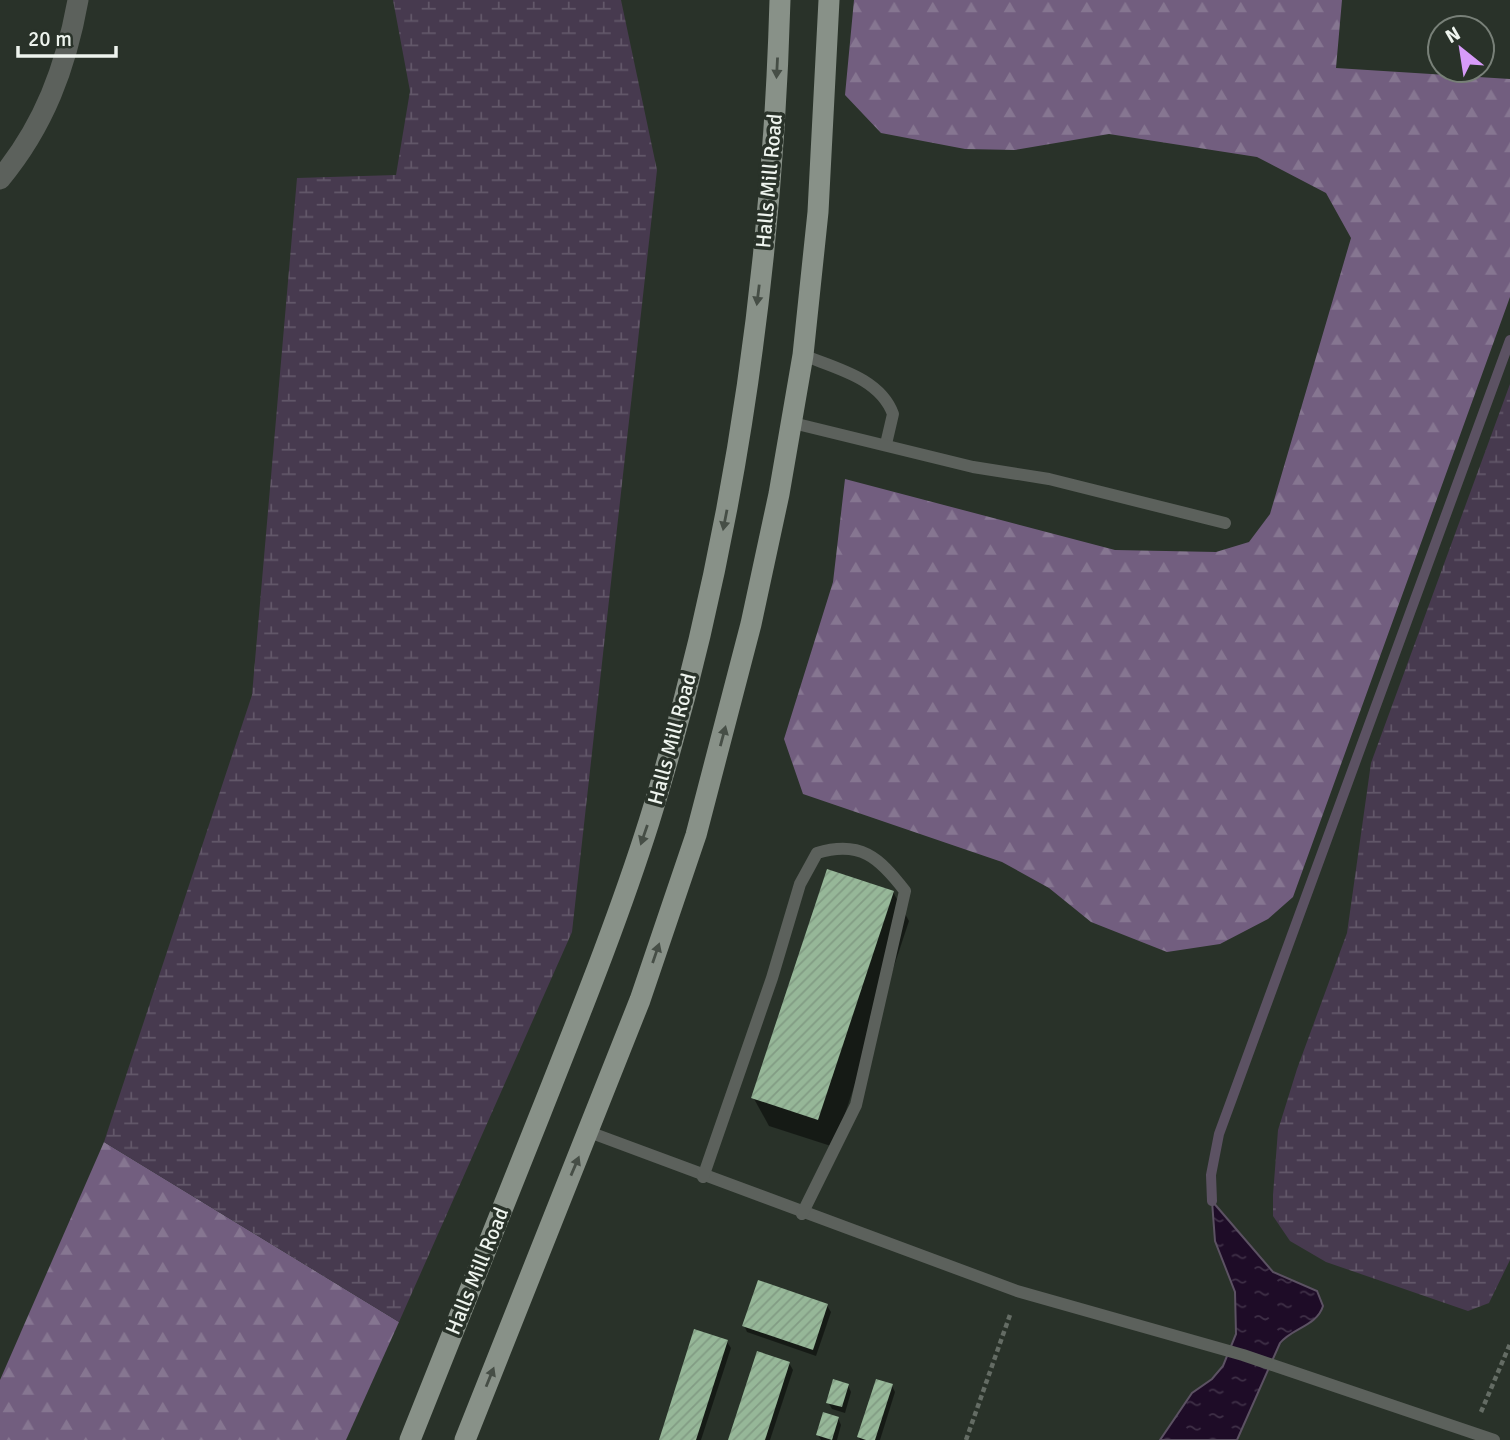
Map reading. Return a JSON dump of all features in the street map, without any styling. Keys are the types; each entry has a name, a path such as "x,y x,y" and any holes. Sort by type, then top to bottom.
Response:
{"main road":[{"name":"Halls Mill Road","path":"410,1440 592,982 648,824 677,723 719,550 743,414 768,208 779,0"},
{"path":"465,1440 640,1000 696,835 751,624 793,423 803,355 818,212 828,0"}],"street":[{"path":"0,178 15,160 46,109 62,72 78,0"}],"lane":[{"path":"803,355 856,376 884,397 893,414 886,444"},
{"path":"793,423 973,467 1049,479 1225,523"},
{"path":"703,1177 805,874 817,853 841,846 877,858 905,891 856,1105 802,1214"},
{"path":"589,1132 703,1177 1017,1292 1157,1329 1341,1386 1494,1440"}],"path":[{"path":"967,1440 1017,1292"},
{"path":"1473,1433 1510,1344"}],"green space":[{"path":"393,0 621,0 657,170 572,932 399,1322 104,1142 252,695 297,178 396,175 410,91"},
{"path":"854,0 1342,0 1336,68 1426,74 1426,84 1496,84 1496,78 1510,79 1510,297 1293,897 1268,919 1220,944 1167,952 1091,922 1049,888 1002,862 803,794 784,739 833,582 845,479 1115,550 1216,552 1249,542 1270,514 1351,238 1326,193 1257,157 1109,134 1015,150 965,149 881,133 845,95"},
{"path":"1510,384 1510,1260 1489,1303 1468,1311 1326,1262 1290,1241 1273,1216 1273,1195 1278,1130 1297,1069 1347,933 1371,763"},
{"path":"104,1142 399,1322 346,1440 0,1440 0,1380"}],"water":[{"path":"1212,1201 1273,1272 1317,1291 1323,1306 1310,1323 1280,1343 1237,1440 1160,1440 1192,1393 1212,1379 1223,1366 1236,1334 1235,1292 1215,1241"}],"building":[{"path":"827,869 894,891 818,1120 751,1098"},
{"path":"758,1280 828,1304 813,1350 742,1326"},
{"path":"694,1329 728,1340 696,1440 659,1440"},
{"path":"757,1351 790,1362 765,1440 728,1440"},
{"path":"833,1379 849,1384 842,1407 826,1403"},
{"path":"876,1379 893,1384 875,1440 866,1440 857,1437"},
{"path":"823,1412 839,1417 832,1440 816,1435"}],"waterway":[{"path":"1212,1201 1211,1175 1219,1134 1510,340"}]}
